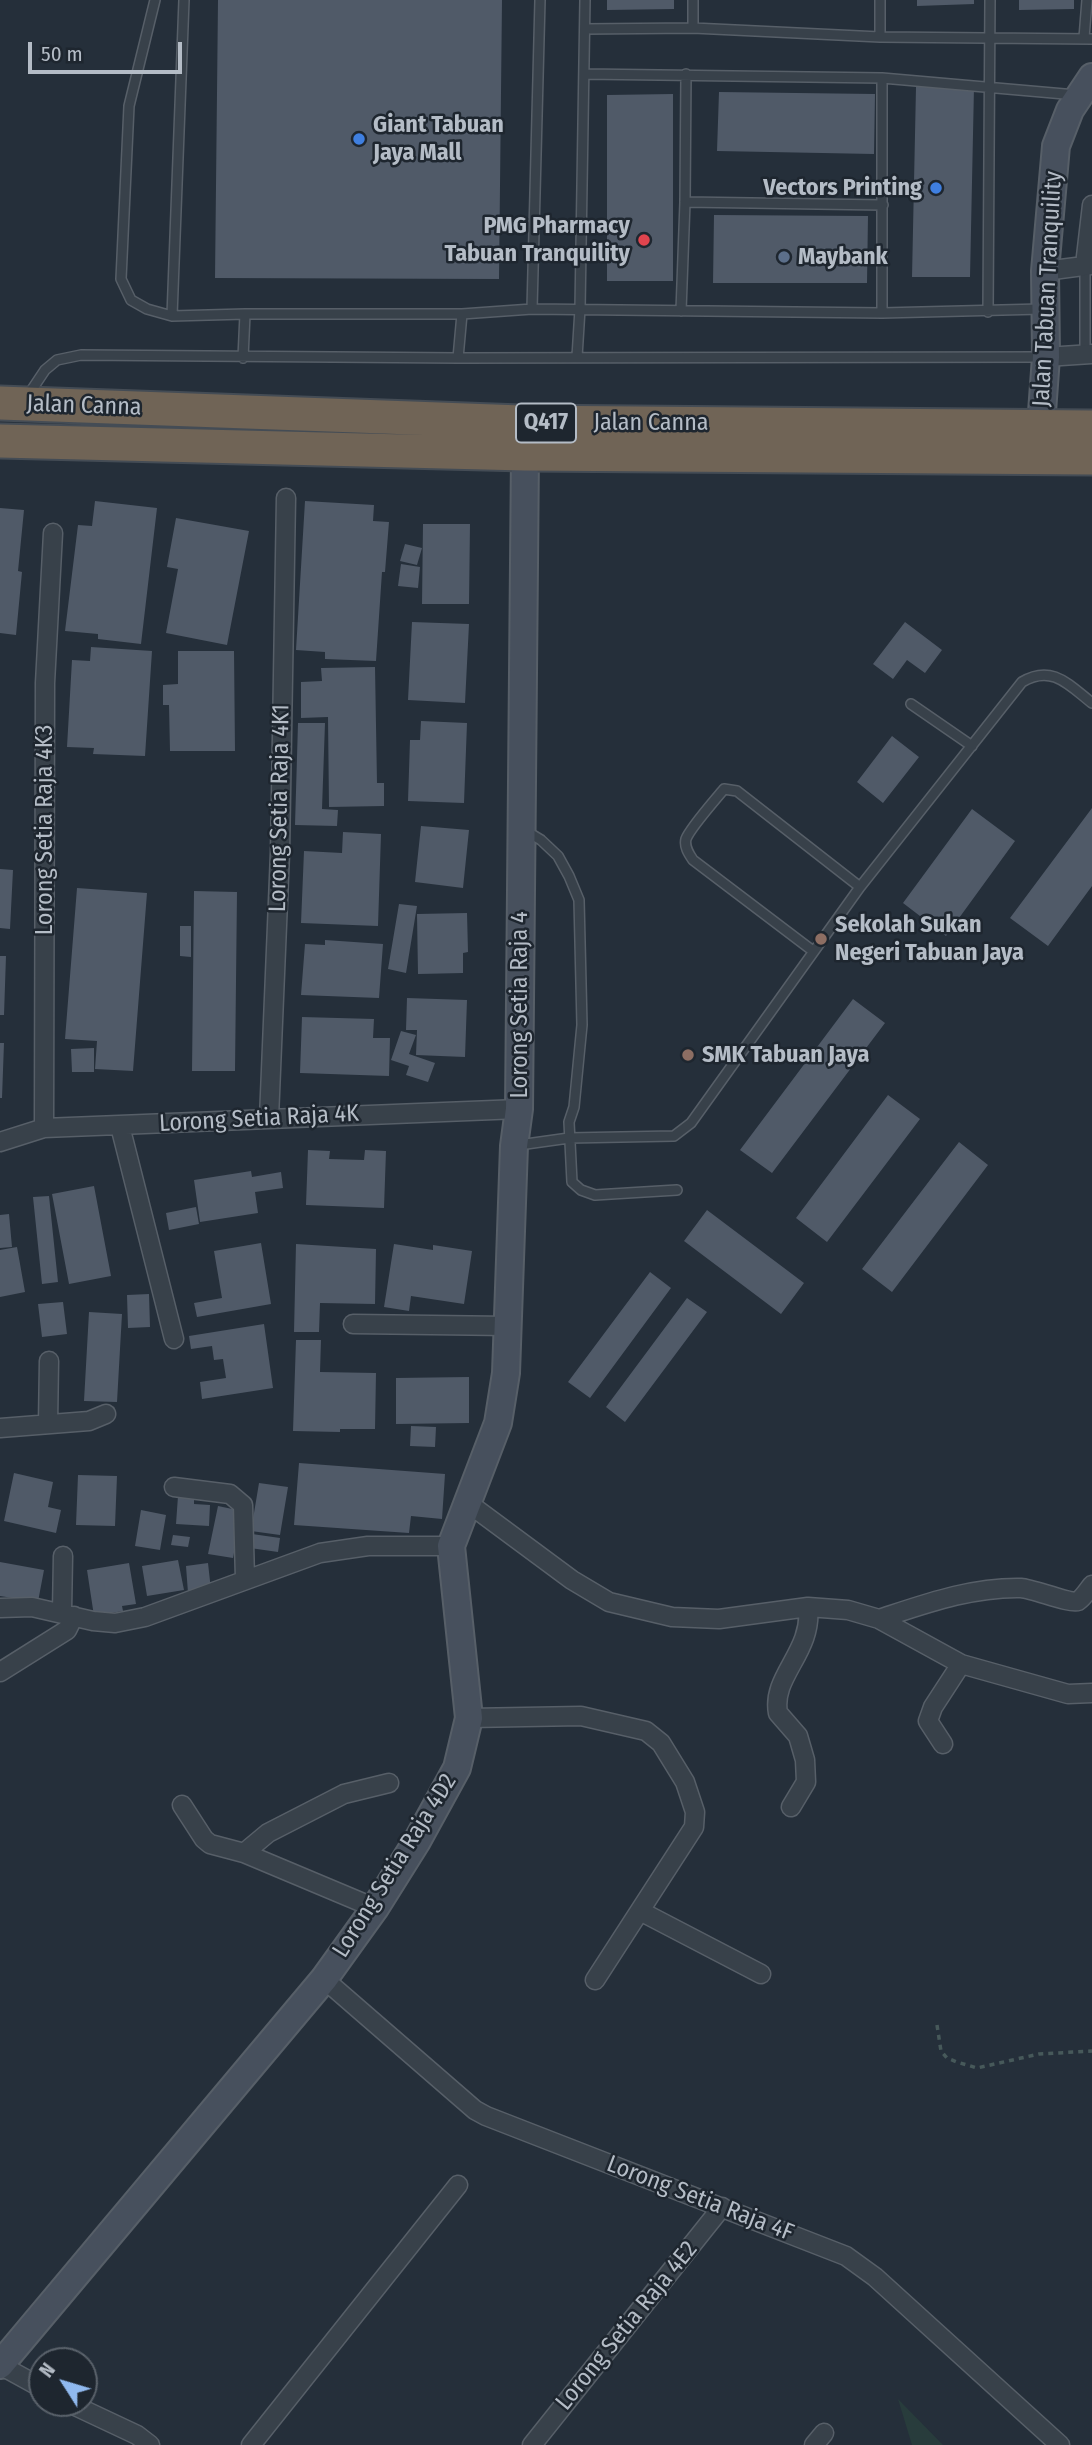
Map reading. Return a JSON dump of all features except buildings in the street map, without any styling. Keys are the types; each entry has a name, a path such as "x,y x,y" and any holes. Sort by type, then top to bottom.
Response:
{"highway":[{"name":"Jalan Canna","path":"12,403 520,422 1092,427"},
{"name":"Jalan Canna","path":"0,441 525,454 1092,457"}],"street":[{"name":"Jalan Tabuan Tranquility","path":"1041,426 1046,357 1045,271 1056,146 1070,110 1086,86"},
{"path":"1045,271 1088,265 1092,205"},
{"path":"1046,357 1088,354"},
{"name":"Lorong Setia Raja 4","path":"451,1546 498,1423 506,1373 514,1146 519,1109 525,454"},
{"name":"Lorong Setia Raja 4K1","path":"269,1118 281,853 286,498"},
{"name":"Lorong Setia Raja 4K3","path":"44,1128 46,683 53,533"},
{"name":"Lorong Setia Raja 4K","path":"0,1142 44,1128 519,1109"},
{"path":"120,1126 174,1339"},
{"path":"353,1324 509,1326"},
{"path":"48,1423 49,1361"},
{"path":"0,1428 89,1421 106,1414"},
{"path":"174,1487 230,1494 243,1505 245,1579"},
{"path":"468,1503 572,1580 610,1602 672,1617 719,1619 808,1607 848,1610 879,1619 961,1664 1068,1694 1092,1693"},
{"path":"0,1608 32,1607 116,1623 145,1617 320,1553 368,1546 451,1546"},
{"name":"Lorong Setia Raja 4D2","path":"0,2365 324,1979 375,1908 418,1841 457,1768 466,1740 469,1718 451,1546"},
{"path":"0,1672 67,1630 63,1556"},
{"path":"879,1619 941,1599 1001,1589 1023,1588 1045,1592 1070,1602 1080,1600 1092,1585"},
{"path":"791,1807 806,1782 807,1771 798,1736 778,1713 777,1695 803,1645 810,1622 808,1607"},
{"path":"943,1744 928,1721 933,1707 961,1664"},
{"path":"469,1718 581,1716 646,1731 662,1743 685,1782 695,1812 694,1827 594,1980"},
{"path":"244,1853 268,1833 344,1794 389,1783"},
{"path":"182,1805 210,1844 244,1853 375,1908"},
{"path":"640,1911 761,1974"},
{"name":"Lorong Setia Raja 4F","path":"324,1979 475,2110 486,2116 846,2256 875,2277 1060,2445"},
{"path":"251,2445 458,2185"},
{"name":"Lorong Setia Raja 4E2","path":"532,2445 722,2207"},
{"path":"0,2365 28,2380"},
{"path":"98,2417 137,2435 150,2445"}],"lane":[{"path":"155,0 129,106 121,279 131,300 147,309 172,316 245,313 462,314 532,309 882,313 1045,309"},
{"path":"172,316 184,0"},
{"path":"532,309 540,0"},
{"path":"577,357 585,0"},
{"path":"693,0 693,27"},
{"path":"880,0 880,37"},
{"path":"988,312 990,0"},
{"path":"585,29 693,27 880,37 1088,39 1087,0"},
{"path":"584,74 882,78 990,86 1086,86"},
{"path":"681,311 686,74"},
{"path":"882,78 882,313"},
{"path":"685,202 883,205"},
{"path":"1088,265 1088,354"},
{"path":"243,358 245,313"},
{"path":"458,358 462,314"},
{"path":"12,403 57,359 81,355 243,358 1046,357"},
{"path":"514,1146 569,1138 674,1136 691,1123 860,887 1022,682 1032,676 1047,674 1062,680 1092,702"},
{"path":"911,704 972,746"},
{"path":"813,951 693,860 687,851 686,840 715,800 724,789 737,791 860,887"},
{"path":"521,829 558,856 579,900 582,1025 569,1138 572,1182 581,1190 595,1195 677,1190"}],"path":[{"path":"937,2025 941,2051 947,2058 976,2068 1039,2054 1092,2051"}],"green space":[{"path":"898,2399 943,2445 912,2445"}],"place":[{"name":"Giant Tabuan Jaya Mall","path":"359,139"},
{"name":"Vectors Printing","path":"936,188"},
{"name":"PMG Pharmacy Tabuan Tranquility","path":"644,240"},
{"name":"Maybank","path":"784,257"},
{"name":"Sekolah Sukan Negeri Tabuan Jaya","path":"821,939"},
{"name":"SMK Tabuan Jaya","path":"688,1055"}]}
